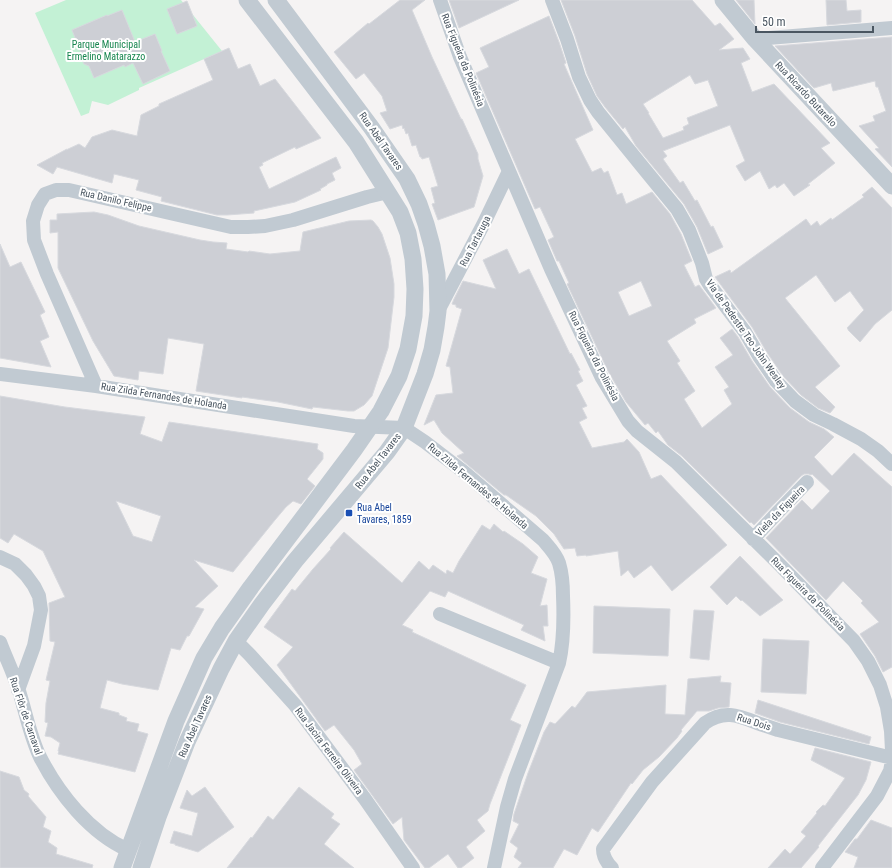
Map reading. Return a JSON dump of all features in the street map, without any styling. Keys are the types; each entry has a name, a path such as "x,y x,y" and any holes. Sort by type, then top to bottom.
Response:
{"street":[{"name":"Rua Abel Tavares","path":"122,868 176,721 204,658 222,628 251,587 301,522 382,411 399,376 408,349 414,316 415,289 412,259 408,233 400,212 356,142 247,0"},
{"name":"Rua Abel Tavares","path":"141,868 158,817 187,742 221,669 236,641 295,561 387,452 404,428 426,374 432,350 438,311 437,274 432,246 419,204 407,178 371,127 276,0"},
{"name":"Rua Figueira da Polinésia","path":"440,0 460,57 551,269 602,378 628,420 637,431 676,462 854,641 868,661 880,685 887,707 891,731 892,751"},
{"name":"Via de Pedestre Teo John Wesley","path":"552,0 567,39 579,77 590,100 677,209 689,230 702,263 706,279 745,332 776,381 795,401 814,415 861,439 878,451 892,464"},
{"name":"Rua Ricardo Butarello","path":"723,0 755,39 892,186"},
{"path":"755,39 892,28"},
{"name":"Rua Tartaruga","path":"438,311 510,171"},
{"name":"Rua Danilo Felippe","path":"96,386 47,274 34,240 34,221 38,205 45,194 56,190 69,190 232,227 248,227 265,226 293,220 388,192"},
{"name":"Rua Zilda Fernandes de Holanda","path":"0,374 96,386 354,426 404,428 464,472 553,551 559,562 562,581 564,634 562,650 515,779 494,868"},
{"name":"Viela da Figueira","path":"753,539 807,482"},
{"path":"0,557 15,564 26,574 39,596 41,610 34,646 18,690"},
{"path":"440,614 558,663"},
{"name":"Rua Jacira Ferreira Oliveira","path":"236,641 295,706 413,868"},
{"name":"Rua Flôr de Carnaval","path":"0,642 18,690 28,726 40,756 59,789 84,818 98,831 116,845 128,850"},
{"name":"Rua Dois","path":"612,868 605,860 603,849 652,782 705,723 716,716 737,715 784,731 892,760"},
{"path":"822,868 877,796 890,771 892,760"}],"green space":[{"name":"Parque Municipal Ermelino Matarazzo","path":"66,0 181,0 222,51 139,88 139,90 108,105 92,101 89,113 81,116 35,13"}],"building":[{"path":"400,0 425,0 412,10 432,57 478,154 483,176 474,207 438,220 432,204 435,203 431,188 438,186 429,157 422,159 420,157 416,145 412,146 408,133 406,134 402,125 390,129 380,113 387,111 382,96 364,73 356,79 334,52 368,23 369,24"},
{"path":"449,0 519,0 459,28"},
{"path":"561,0 692,0 715,26 720,23 734,39 719,50 743,48 750,59 741,63 752,92 774,84 830,143 821,148 835,163 808,184 810,185 794,196 784,183 777,188 775,185 769,189 760,171 745,181 736,166 745,161 730,125 663,151 667,156 663,159 680,183 683,181 695,201 697,200 711,227 713,226 723,247 708,254 697,227 684,204 636,146 625,127 623,129 597,96 587,74 575,36","holes":["690,75 695,84 708,80 718,106 687,118 689,124 683,127 684,130 663,138 643,104"]},
{"path":"736,0 754,0 755,24"},
{"path":"826,0 846,0 847,11 861,10 861,22 827,25"},
{"path":"187,1 197,26 177,34 167,9"},
{"path":"122,10 135,42 155,34 170,71 143,84 133,63 125,67 124,65 94,78 89,66 84,64 80,56 82,55 72,30"},
{"path":"549,16 566,63 564,64 593,130 575,139 592,172 601,168 604,173 608,171 617,195 622,193 626,204 652,192 670,214 681,234 692,261 684,265 695,287 699,285 716,308 694,319 696,323 667,341 680,361 677,363 695,391 684,399 702,428 732,404 724,390 729,387 715,367 733,355 720,338 732,329 770,387 790,408 809,422 824,429 834,437 814,457 832,476 854,453 892,487 892,667 883,672 875,656 860,634 879,622 861,603 863,601 843,581 826,600 766,538 802,500 812,510 830,491 812,474 804,474 754,525 751,522 750,523 682,456 668,445 658,431 656,433 648,423 645,425 626,402 608,371 567,284 569,283 548,240 554,237 540,207 535,209 476,73 489,67 480,48","holes":["641,281 652,306 629,316 618,292"]},
{"path":"892,37 892,167 875,149 879,148 859,126 875,121 873,116 886,111 875,81 833,91 831,83 814,88 775,46"},
{"path":"229,48 238,69 250,64 260,86 275,79 321,138 296,149 295,147 262,163 263,165 259,167 269,189 336,157 341,168 332,173 335,180 320,189 321,190 295,202 254,211 254,213 217,215 161,201 162,197 136,190 139,180 114,174 112,183 57,167 53,174 37,165 79,144 85,148 92,137 112,130 137,136 141,115 159,106 159,104 213,80 204,59"},
{"path":"872,187 892,208 892,310 875,324 860,342 847,328 864,310 850,291 835,302 816,275 785,298 840,366 815,387 835,407 830,413 818,408 801,395 783,376 752,327 715,277 730,270 731,273 806,219 811,226 817,221 820,226 831,218 832,220 864,197 862,195"},
{"path":"94,212 108,215 139,226 200,240 227,243 226,249 270,254 300,251 303,232 349,221 373,221 382,234 390,258 394,284 394,297 388,348 372,396 364,405 354,411 348,411 313,407 312,409 278,402 196,391 204,344 168,338 163,374 139,371 138,380 114,376 93,341 58,268 58,232 50,233 50,220 57,220 57,214"},
{"path":"0,244 10,267 21,262 45,312 40,315 49,337 40,341 51,367 0,358"},
{"path":"507,249 519,274 529,269 570,354 571,353 580,370 578,371 583,381 576,385 587,406 582,408 587,418 579,422 592,448 624,442 627,439 639,452 651,479 661,475 727,545 672,591 651,565 634,578 628,570 621,576 618,551 577,556 575,548 564,549 554,534 536,516 504,495 457,456 464,453 442,433 434,420 424,425 436,395 453,393 450,367 446,366 462,309 452,304 454,299 463,281 496,289 483,260"},
{"path":"0,396 65,407 145,417 140,434 162,442 169,422 318,444 317,449 323,453 323,459 307,479 315,486 301,504 293,501 286,507 233,572 194,560 218,586 195,607 204,609 180,650 171,648 158,690 107,680 100,708 119,713 119,715 127,718 126,721 139,724 137,731 148,734 135,772 58,754 60,743 51,737 45,736 48,723 45,722 46,703 50,681 46,680 55,642 50,641 49,603 65,597 43,551 14,534 8,543 0,538","holes":["116,501 161,516 152,542 133,536"]},
{"path":"494,524 503,532 504,531 523,544 538,557 531,573 547,579 540,606 547,605 548,626 543,626 545,641 521,630 524,625 448,591 445,597 430,591 402,625 413,630 412,632 526,685 510,720 521,725 488,811 477,820 485,831 466,847 474,858 461,868 458,868 448,854 429,868 425,868 404,840 402,817 393,824 354,770 362,764 354,750 334,725 325,731 277,665 293,647 264,627 292,589 295,591 344,532 402,583 419,561 429,570 433,565 446,574 447,570 453,573 482,525 490,530"},
{"path":"740,556 783,600 760,616 736,596 727,605 710,587"},
{"path":"594,606 670,609 668,656 593,653"},
{"path":"694,610 714,611 709,660 690,658"},
{"path":"763,639 809,641 806,694 761,692"},
{"path":"721,676 720,682 731,683 729,707 709,711 697,711 681,730 682,731 677,738 659,757 643,770 632,784 631,783 598,832 592,828 577,855 564,849 553,868 518,868 522,863 514,857 518,848 510,842 519,824 513,821 514,814 544,732 550,722 555,724 572,706 575,708 587,692 666,685 665,714 685,715 688,679"},
{"path":"758,700 871,737 869,744 780,722 755,713"},
{"path":"815,748 871,762 866,780 858,795 818,846 819,847 801,868 768,868 785,849 790,854 806,836 801,832 817,813 816,812 823,805 825,806 845,778 811,760"},
{"path":"0,771 19,777 24,790 29,794 28,796 46,817 43,827 51,831 48,842 57,848 56,854 93,865 92,868 0,868"},
{"path":"205,787 234,827 198,852 170,843 174,831 192,836 198,813 180,808 187,790 192,796"},
{"path":"299,787 334,814 331,818 340,824 324,844 354,868 227,868 268,816 273,820"},
{"path":"871,820 892,828 892,868 854,868 858,857 845,852"}],"place":[{"name":"Rua Abel Tavares, 1859","path":"349,513"}]}
